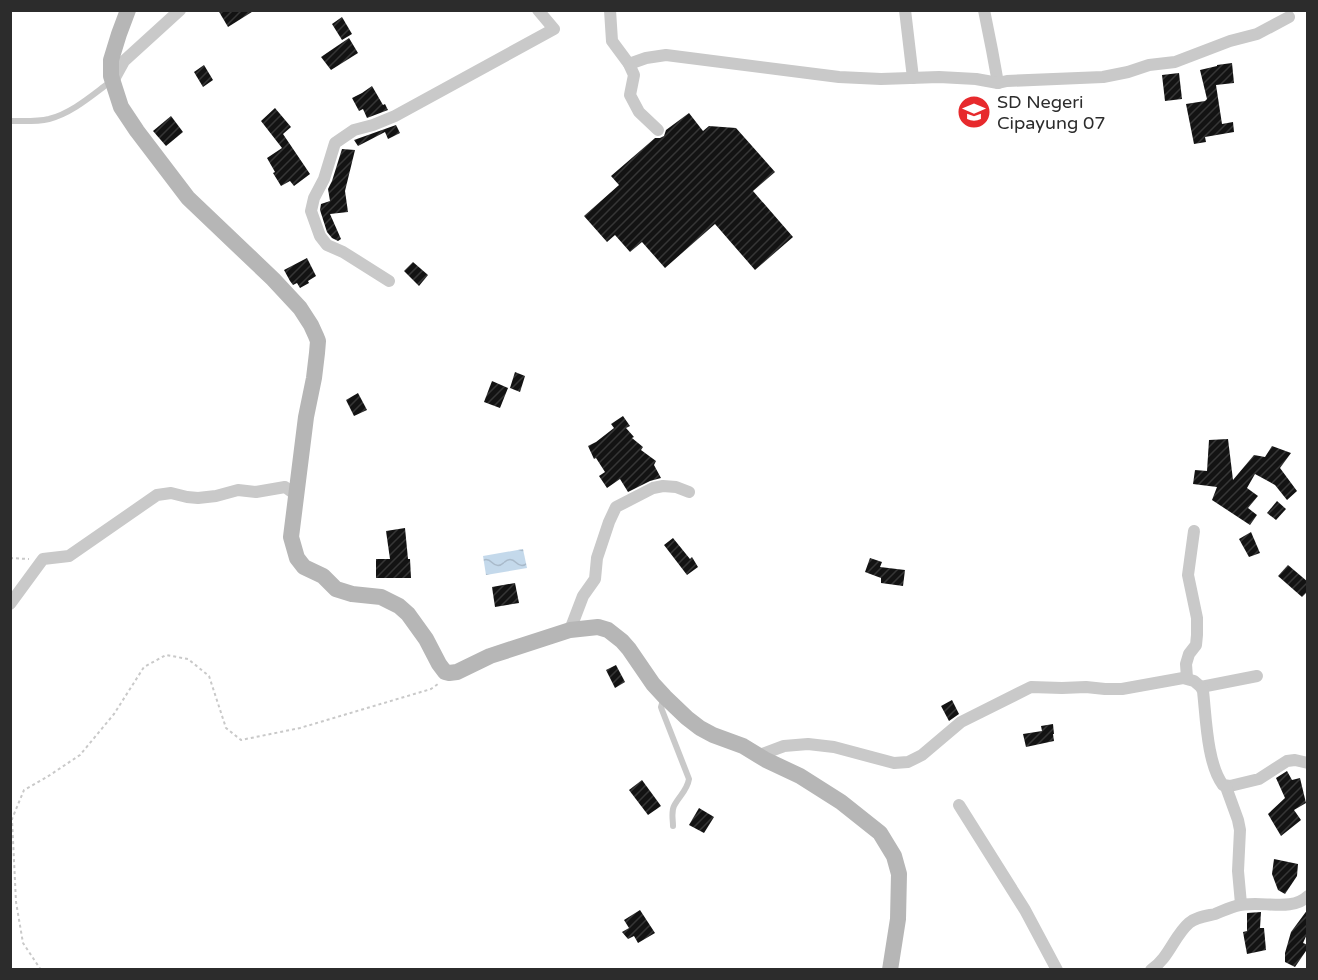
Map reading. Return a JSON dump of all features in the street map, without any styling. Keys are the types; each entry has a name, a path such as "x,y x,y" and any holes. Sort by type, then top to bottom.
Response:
{"street":[{"path":"128,10 112,53 112,81 119,101 132,123 188,198 300,308 316,336 317,353 314,378 306,417 291,537 297,558 304,567 323,576 336,589 351,594 381,597 399,606 420,629 434,656 445,672 449,673 457,672 490,656 570,630 598,627 614,634 629,649 664,697 700,728 743,746 757,756 800,776 832,796 879,833 894,856 900,883 898,919 890,969"},
{"path":"112,81 124,61 180,10"},
{"path":"389,281 343,252 327,245 320,236 311,211 314,198 324,180 335,143 354,130 374,125 394,116 554,29 538,10"},
{"path":"610,10 612,40 634,75 630,95 639,112 658,130"},
{"path":"905,10 914,78"},
{"path":"984,10 998,83"},
{"path":"629,64 646,58 666,55 839,77 874,79 976,79 998,83 1103,76 1128,72 1149,65 1175,62 1230,41 1257,34 1289,17"},
{"path":"10,604 43,559 69,556 149,499 162,494 171,493 198,498 238,490 256,492 285,487 296,495"},
{"path":"570,630 580,601 595,579 597,558 616,507 653,488 676,487 689,492"},
{"path":"1187,678 1186,664 1189,654 1196,645 1197,635 1197,618 1188,575 1194,531"},
{"path":"1201,687 1257,676"},
{"path":"757,756 784,746 817,744 902,763 922,755 961,722 1031,687 1122,689 1187,678 1194,681 1203,691 1209,745 1221,782 1226,787 1238,820 1240,830 1238,871 1241,904"},
{"path":"1226,787 1259,778 1287,761 1308,763"},
{"path":"958,805 1025,910 1057,969"},
{"path":"1156,968 1168,954 1183,929 1201,917 1241,904 1294,904 1302,902 1308,896"}],"lane":[{"path":"10,121 47,119 62,115 112,81"},
{"path":"664,697 662,711 688,779 686,789 672,812 673,826"}],"path":[{"path":"10,558 43,559"},
{"path":"40,969 23,943 16,902 12,819 24,790 80,755 114,714 144,667 166,655 188,659 209,676 226,728 241,740 300,728 431,689 444,680 445,672"}],"water":[{"path":"523,549 527,568 486,575 483,556"}],"building":[{"path":"218,10 255,10 228,27"},
{"path":"342,17 352,34 342,40 332,24"},
{"path":"349,38 358,53 331,70 321,57"},
{"path":"1232,63 1234,83 1216,85 1222,124 1233,122 1234,132 1205,137 1206,142 1194,144 1186,104 1207,99 1200,70"},
{"path":"204,65 213,80 203,87 194,72"},
{"path":"1179,73 1182,99 1165,101 1162,75"},
{"path":"372,86 388,110 367,118 363,109 359,111 352,98"},
{"path":"275,108 291,127 283,134 310,174 294,186 290,181 281,186 267,158 282,148 261,121"},
{"path":"689,113 703,131 709,126 736,128 775,172 753,191 793,237 755,270 715,224 665,268 642,242 630,252 615,235 607,242 584,216 619,185 611,176 655,138 664,136 666,130"},
{"path":"171,116 183,132 166,146 153,131"},
{"path":"396,125 400,133 388,139 385,132 358,146 354,140"},
{"path":"342,149 355,150 345,191 348,212 330,214 341,239 338,241 327,232 320,210 321,204 330,201 328,189"},
{"path":"307,258 316,276 300,288 297,283 293,285 284,270"},
{"path":"413,262 428,275 419,286 404,271"},
{"path":"515,372 525,376 520,392 510,388"},
{"path":"492,381 508,388 500,408 484,402"},
{"path":"358,393 367,410 354,416 346,400"},
{"path":"623,416 630,426 626,428 634,437 632,438 643,447 641,450 656,461 654,465 661,478 628,492 620,479 607,488 599,476 605,472 596,458 594,459 588,446 614,428 611,424"},
{"path":"1228,439 1233,480 1254,455 1265,457 1272,446 1291,453 1280,468 1297,491 1287,500 1275,485 1255,474 1247,488 1258,496 1248,508 1257,515 1250,525 1212,500 1217,487 1193,484 1195,470 1207,471 1209,440"},
{"path":"1277,501 1286,509 1276,520 1267,513"},
{"path":"405,528 411,578 376,578 376,559 390,559 386,531"},
{"path":"1251,532 1260,553 1249,557 1239,539"},
{"path":"673,538 690,559 692,557 698,567 687,575 664,545"},
{"path":"870,558 882,562 880,567 905,570 903,586 881,583 881,578 865,572"},
{"path":"1288,565 1308,582 1308,591 1302,597 1278,576"},
{"path":"515,583 519,603 495,607 492,587"},
{"path":"616,665 625,682 615,688 606,670"},
{"path":"952,700 959,714 949,721 941,706"},
{"path":"1053,724 1054,741 1026,747 1023,734 1042,731 1041,726"},
{"path":"1287,771 1292,780 1300,778 1306,803 1294,810 1301,820 1281,836 1268,814 1285,798 1276,778"},
{"path":"642,780 661,806 648,815 629,790"},
{"path":"699,808 714,817 704,833 689,825"},
{"path":"1274,859 1298,864 1297,876 1285,894 1278,890 1272,874"},
{"path":"1308,909 1308,932 1303,943 1308,945 1308,948 1295,967 1285,962 1285,953 1291,932"},
{"path":"640,910 655,933 638,943 634,936 628,939 622,932 629,928 624,920"},
{"path":"1261,912 1260,928 1264,928 1266,950 1247,954 1243,932 1247,931 1247,913"}],"place":[{"name":"SD Negeri Cipayung 07","path":"974,112"}]}
